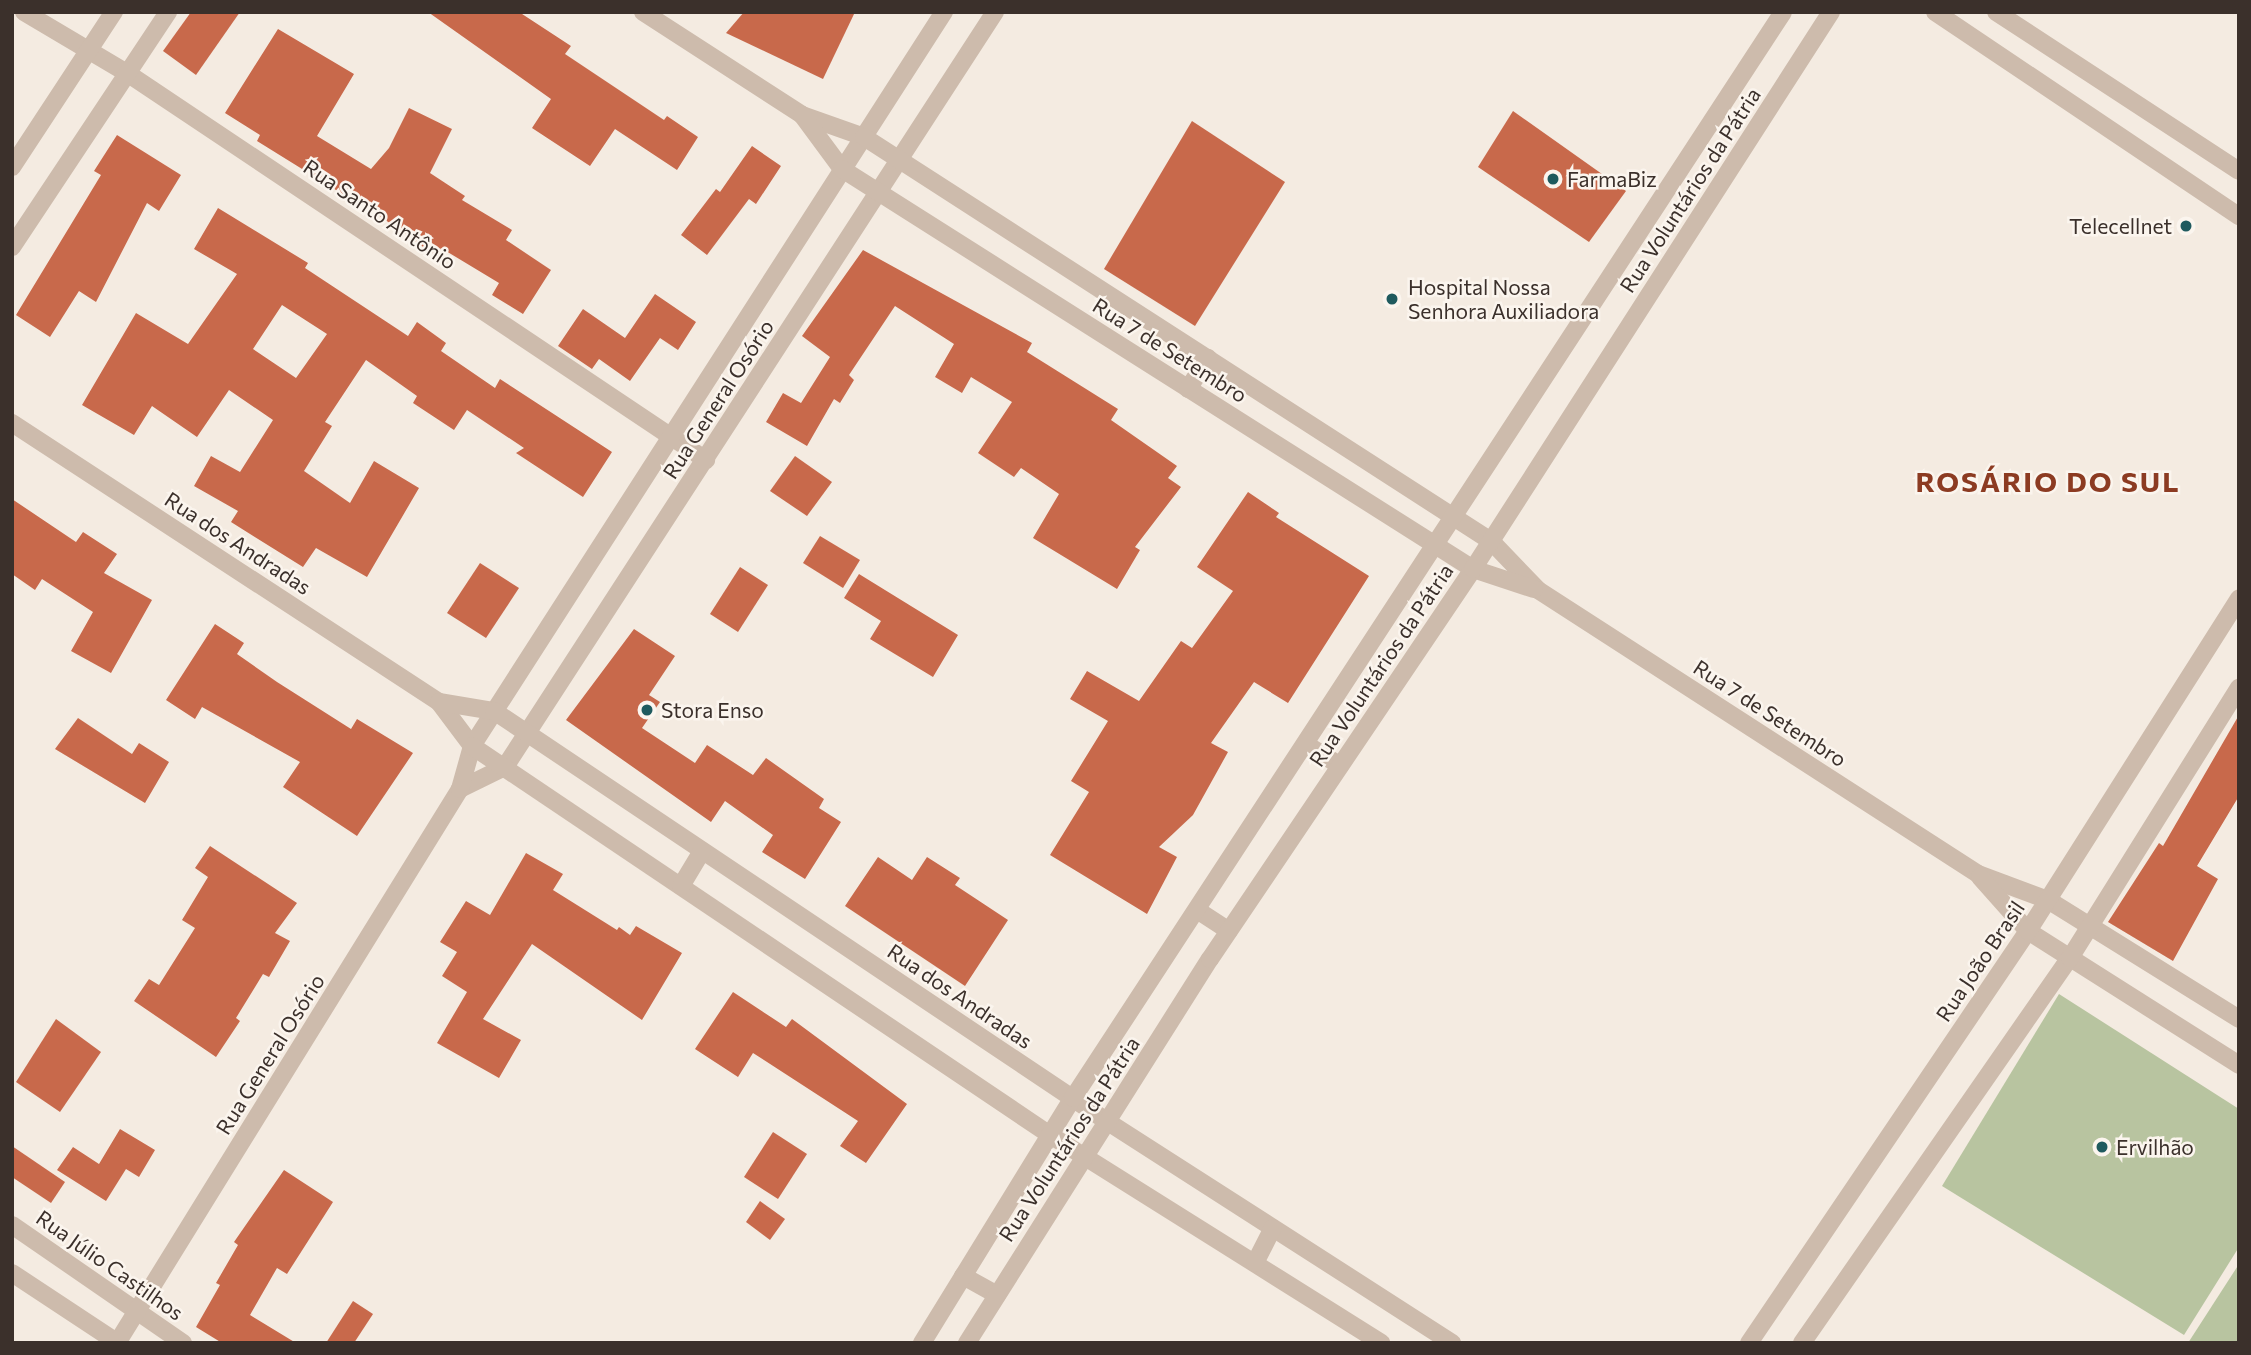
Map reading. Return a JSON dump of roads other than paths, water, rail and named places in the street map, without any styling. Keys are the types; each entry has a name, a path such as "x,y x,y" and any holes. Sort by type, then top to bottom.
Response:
{"street":[{"name":"Rua Santo Antônio","path":"24,12 87,53 130,75 706,460"},
{"path":"12,167 114,12"},
{"path":"12,247 130,75 168,12"},
{"name":"Rua 7 de Setembro","path":"643,12 802,115 864,137 1209,358 1491,541 1538,590 1978,874 2048,900 2239,1019"},
{"name":"Rua General Osório","path":"118,1343 460,789 471,746 944,12"},
{"name":"Rua General Osório","path":"505,767 995,12"},
{"name":"Rua Voluntários da Pátria","path":"922,1343 1073,1098 1307,745 1434,544 1783,12"},
{"name":"Rua Voluntários da Pátria","path":"967,1343 1228,932 1474,569 1831,12"},
{"path":"1935,12 2239,216"},
{"path":"1996,12 2239,171"},
{"name":"Rua 7 de Setembro","path":"802,115 842,169 1474,569 1538,590"},
{"path":"1188,388 1209,358"},
{"name":"Rua dos Andradas","path":"12,423 439,702 471,746 1050,1135 1381,1343"},
{"name":"Rua João Brasil","path":"1749,1343 2231,627 2239,597"},
{"path":"1802,1343 2070,958 2239,688"},
{"name":"Rua dos Andradas","path":"439,702 494,711 1108,1122 1452,1343"},
{"path":"1307,745 1340,766"},
{"path":"460,789 505,767"},
{"path":"681,886 702,851"},
{"name":"Rua 7 de Setembro","path":"1978,874 2028,931 2239,1065"},
{"path":"1197,910 1228,932"},
{"name":"Rua Júlio Castilhos","path":"12,1226 183,1343"},
{"path":"1255,1264 1273,1228"},
{"path":"12,1273 118,1343"},
{"path":"963,1276 997,1295"}],"place":[{"name":"FarmaBiz","path":"1553,179"},
{"name":"Telecellnet","path":"2186,226"},
{"name":"Hospital Nossa Senhora Auxiliadora","path":"1392,299"},
{"name":"Stora Enso","path":"647,710"},
{"name":"Ervilhão","path":"2102,1147"}],"district":[{"name":"ROSÁRIO DO SUL","path":"2048,481"}]}
